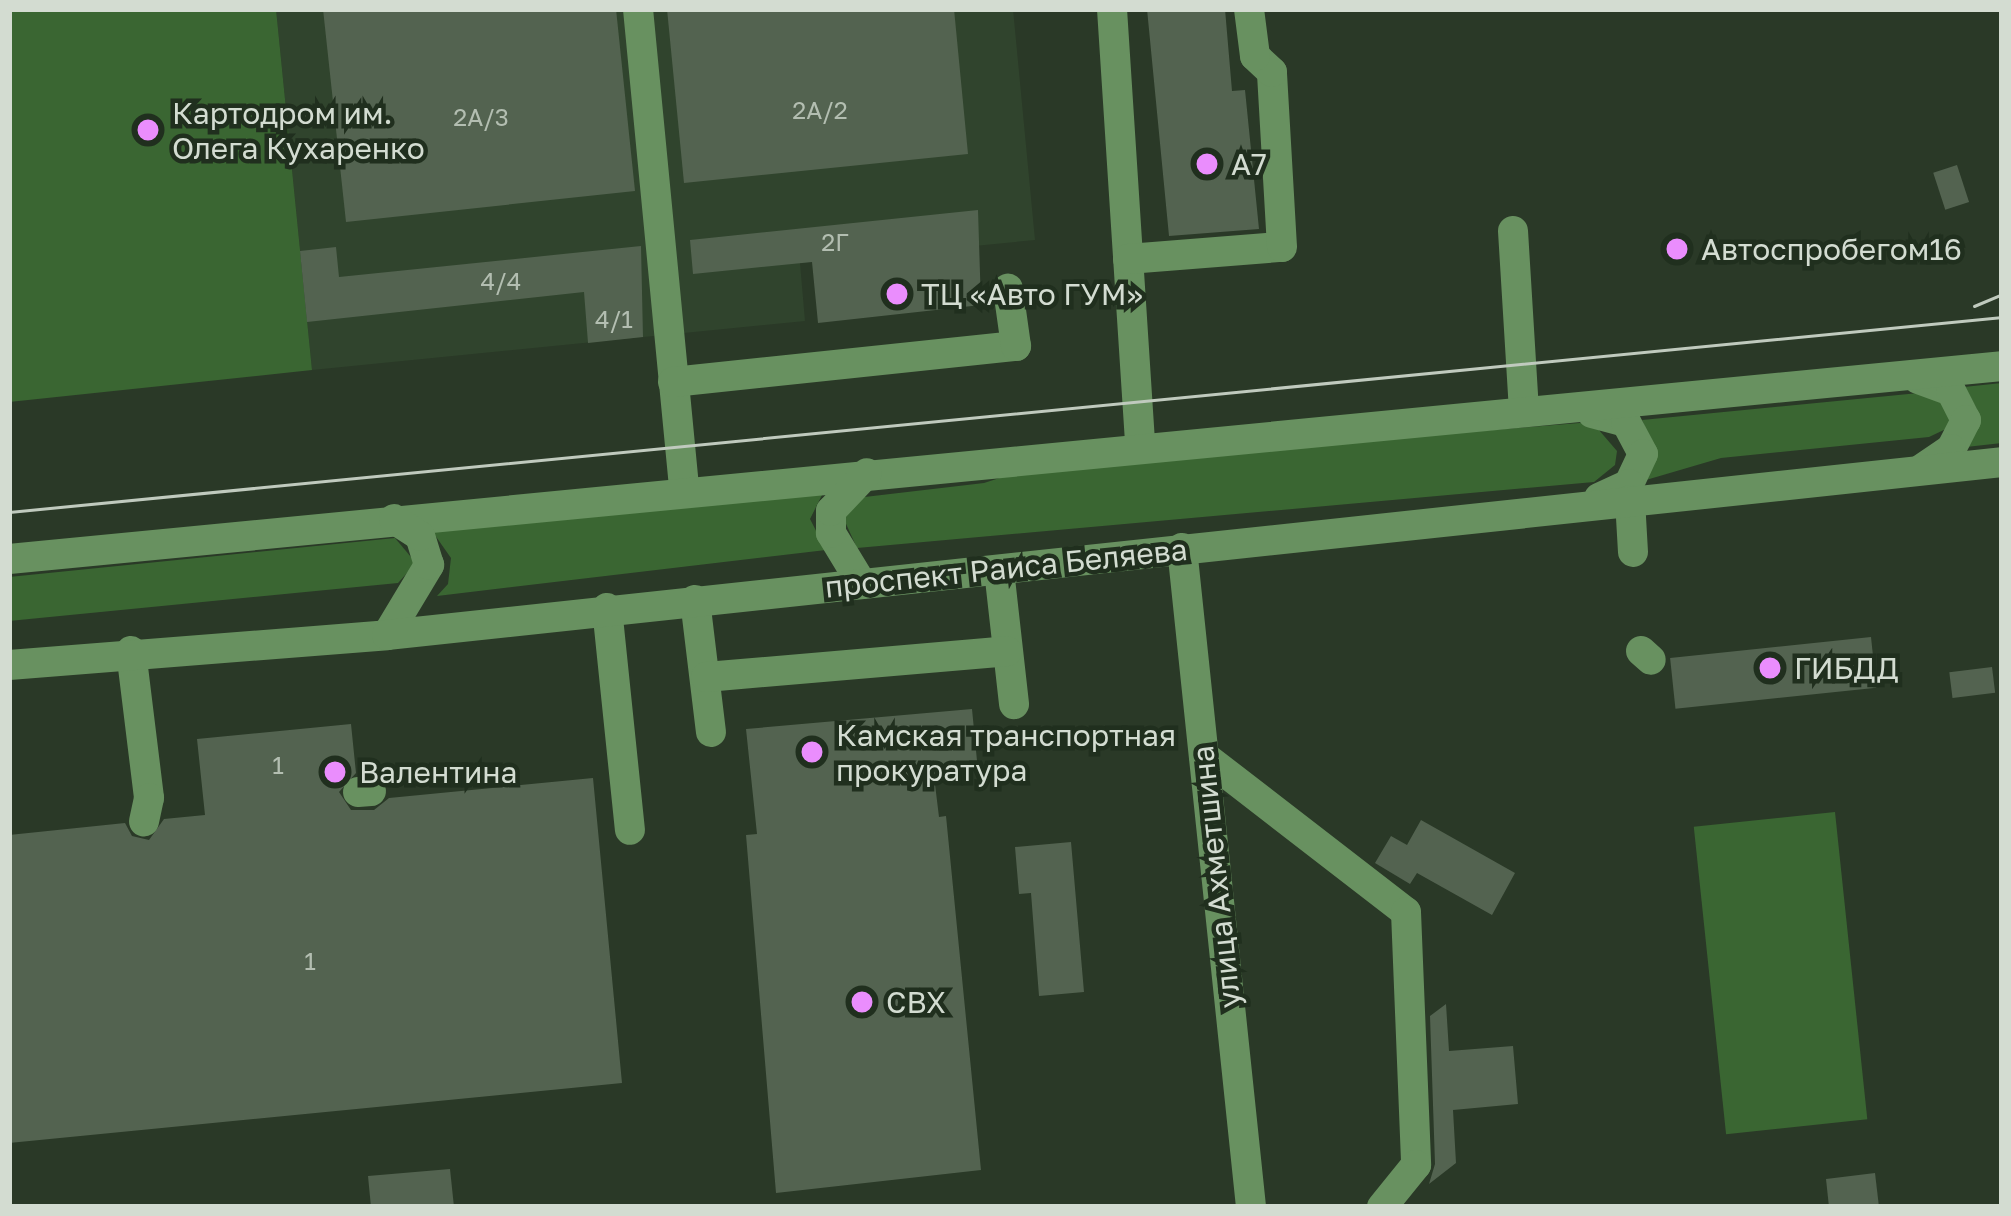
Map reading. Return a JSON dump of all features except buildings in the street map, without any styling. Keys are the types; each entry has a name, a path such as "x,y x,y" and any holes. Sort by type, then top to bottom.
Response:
{"street":[{"path":"638,9 684,488"},
{"path":"1112,9 1140,448"},
{"path":"1128,259 1282,247 1272,72 1255,56 1249,9"},
{"path":"1513,230 1524,412"},
{"path":"673,382 1016,346 1009,289"},
{"path":"9,559 684,488 2002,366"},
{"path":"1907,376 1951,391 1966,420 1951,449 1916,472"},
{"path":"1575,408 1626,422 1643,454 1629,484 1588,503"},
{"name":"проспект Раиса Беляева","path":"9,665 131,651 387,635 1588,503 1916,472 1952,477 2002,462"},
{"path":"862,584 831,533 831,511 867,473"},
{"path":"1630,500 1633,552"},
{"path":"387,635 428,577 420,536 394,519"},
{"name":"улица Ахметшина","path":"1182,548 1251,1207"},
{"path":"999,570 1014,704"},
{"path":"695,600 711,732"},
{"path":"597,814 629,820 607,608"},
{"path":"131,651 150,813"},
{"path":"706,677 1007,651"},
{"path":"1204,756 1406,912 1416,1165 1382,1207"}],"shaded area":[{"path":"276,9 1013,9 1035,240 800,263 805,321 312,370"}],"green space":[{"name":"Картодром им. Олега Кухаренко","path":"9,9 276,9 312,370 9,402"},
{"path":"2002,383 2002,443 1966,447 1977,409 1964,387"},
{"path":"1929,392 1953,413 1948,428 1929,437 1721,458 1646,480 1653,445 1642,420"},
{"path":"1592,422 1617,451 1615,465 1594,482 857,548 842,515 856,498 984,483 1033,467"},
{"path":"826,487 810,519 826,550 437,596 448,584 451,558 432,531"},
{"path":"395,538 416,563 398,583 9,621 9,577"},
{"path":"1835,812 1867,1119 1726,1134 1694,827"}],"tram line":[{"path":"1974,306 2002,294"},
{"path":"9,512 2002,317"}],"place":[{"name":"Картодром им. Олега Кухаренко","path":"148,130"},
{"name":"А7","path":"1207,164"},
{"name":"Автоспробегом16","path":"1677,249"},
{"name":"ТЦ «Авто ГУМ»","path":"897,294"},
{"name":"ГИБДД","path":"1770,668"},
{"name":"Камская транспортная прокуратура","path":"812,752"},
{"name":"Валентина","path":"335,772"},
{"name":"СВХ","path":"862,1002"}]}
